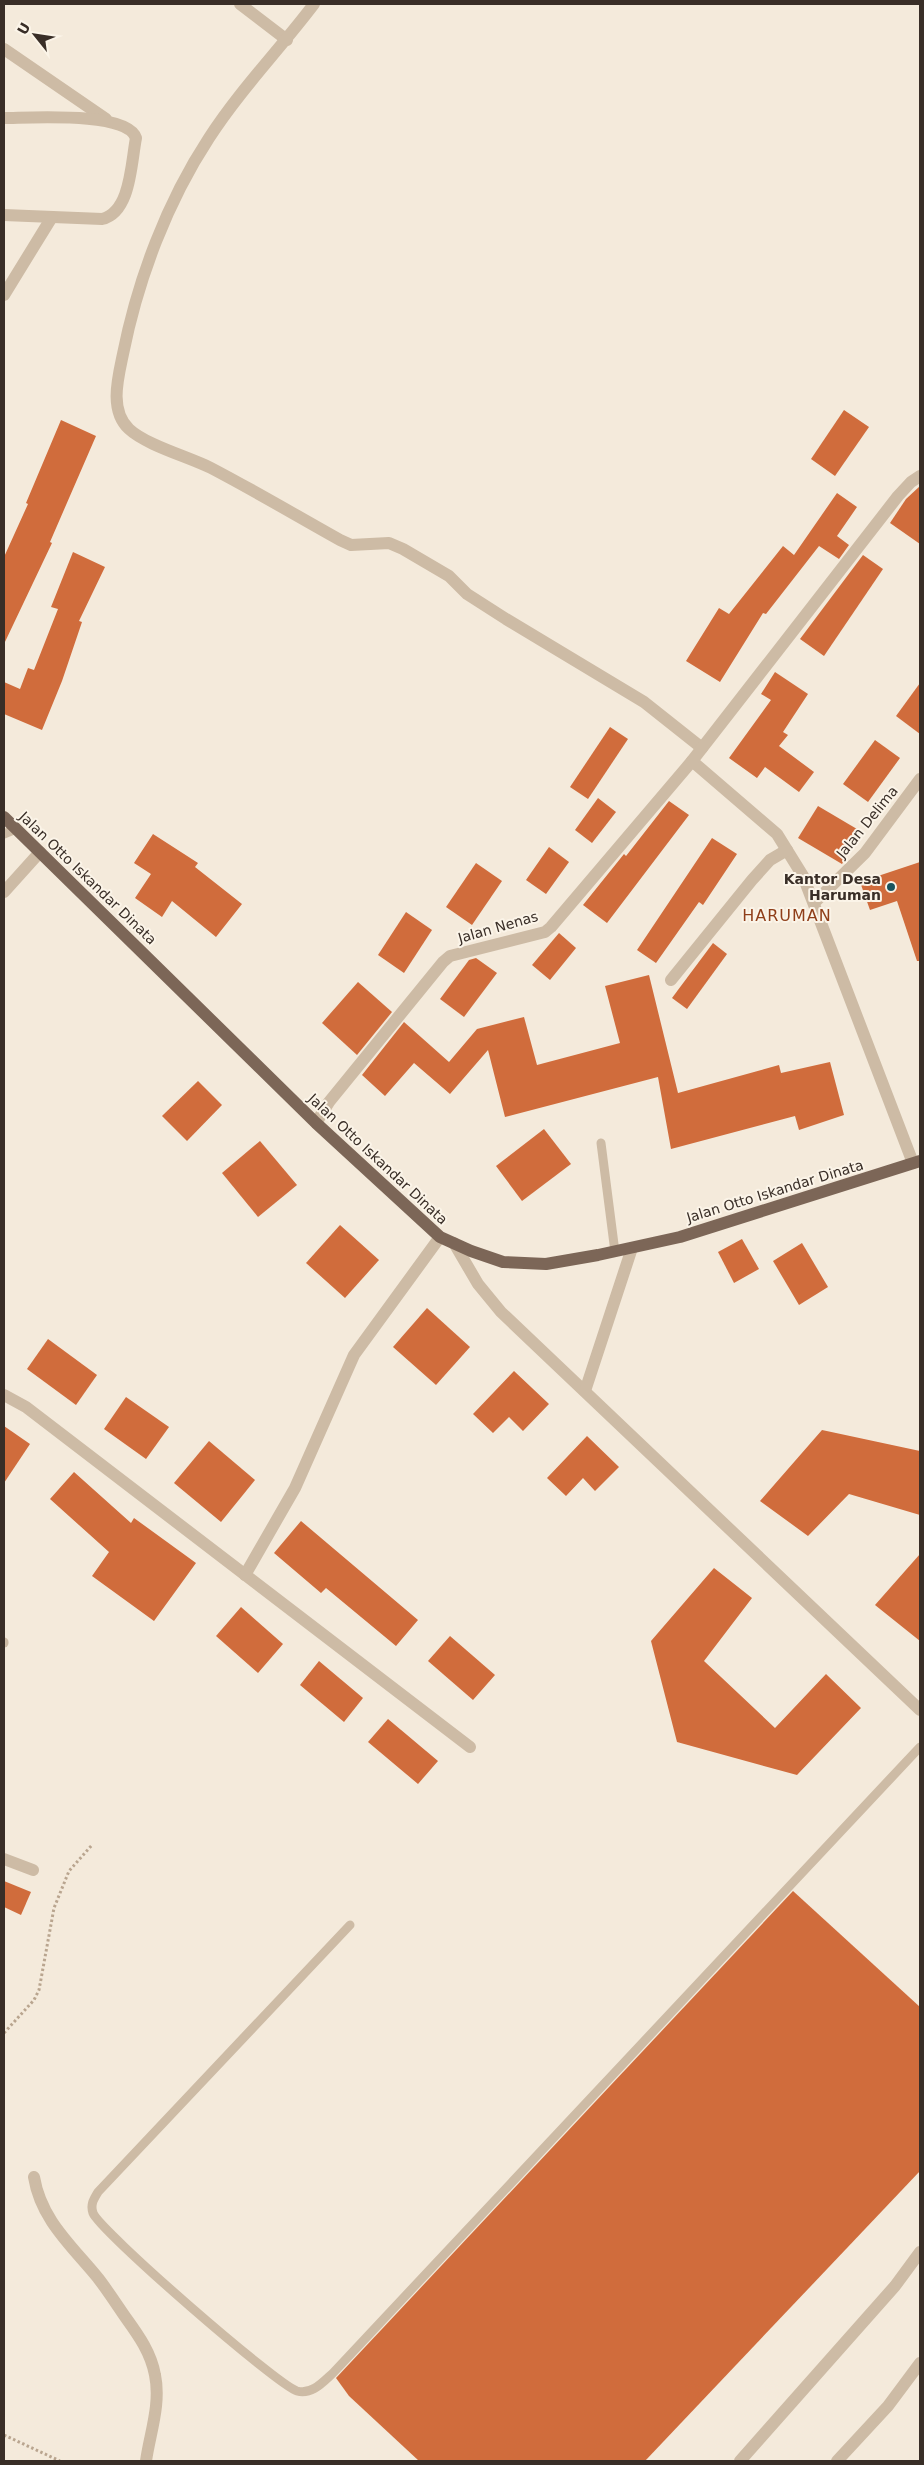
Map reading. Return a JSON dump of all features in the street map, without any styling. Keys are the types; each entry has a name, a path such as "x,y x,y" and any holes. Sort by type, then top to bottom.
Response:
{"main road":[{"name":"Jalan Otto Iskandar Dinata","path":"4,817 316,1123 440,1237 454,1244 503,1262 546,1264 615,1252 680,1237 917,1162"}],"street":[{"path":"240,4 287,40"},
{"path":"314,4 287,40 245,89 210,137 186,178 154,248 138,293 118,379 117,404 120,419 130,430 210,467 340,540 351,545 389,543 411,553 449,576 467,594 482,604 644,702 702,748"},
{"path":"4,49 106,119 130,129 136,138 124,202 115,214 102,218 4,215"},
{"path":"4,118 106,119"},
{"path":"4,295 52,217"},
{"name":"Jalan Nenas","path":"316,1123 329,1102 443,962 450,956 545,932 551,927 692,761 898,496 920,476"},
{"path":"692,761 777,834 803,876 917,1162"},
{"name":"Jalan Delima","path":"814,903 865,853 920,779"},
{"path":"671,980 752,880 770,860 787,850"},
{"path":"4,892 40,852"},
{"path":"245,1575 295,1488 354,1355 440,1237"},
{"path":"454,1244 478,1284 501,1312 920,1710"},
{"path":"585,1391 632,1248"},
{"path":"4,1395 26,1407 470,1747"},
{"path":"4,1859 33,1870"},
{"path":"34,2177 36,2189 47,2216 63,2239 98,2278 149,2352 156,2376 157,2406 146,2461"},
{"path":"740,2461 895,2286 920,2252"},
{"path":"837,2461 888,2406 920,2363"}],"lane":[{"path":"4,834 16,829"},
{"path":"601,1143 615,1252"},
{"path":"350,1925 98,2192 92,2203 93,2212 98,2222 132,2254 257,2364 297,2391 308,2392 318,2387 333,2373 920,1747"}],"path":[{"path":"4,2033 34,2000 39,1990 54,1908 70,1871 92,1845"},
{"path":"4,2435 60,2461"}],"building":[{"path":"844,410 869,427 835,476 811,459"},
{"path":"61,420 96,436 50,542 52,543 4,644 4,557 28,504 26,503"},
{"path":"920,486 920,544 890,523 906,499"},
{"path":"837,493 857,507 837,536 849,545 839,559 819,546 766,614 763,613 720,682 686,661 719,608 729,614 783,546 794,555"},
{"path":"73,552 105,567 79,621 82,622 62,681 42,730 4,714 4,682 20,689 28,668 34,670 58,609 51,607"},
{"path":"863,555 883,569 824,656 800,639"},
{"path":"775,672 808,694 783,732 788,735 779,746 814,772 799,792 765,767 757,778 729,758 771,700 761,694"},
{"path":"920,683 920,734 896,716"},
{"path":"610,727 628,739 588,799 570,787"},
{"path":"875,740 900,758 868,802 843,784"},
{"path":"598,798 616,812 592,843 575,830"},
{"path":"669,801 689,815 607,923 583,905 624,854 626,856"},
{"path":"818,806 862,832 842,864 798,838"},
{"path":"153,834 198,863 195,867 242,904 216,937 172,901 162,917 135,898 151,874 134,863"},
{"path":"712,838 737,854 703,905 699,902 656,963 637,950"},
{"path":"549,847 569,862 546,894 526,880"},
{"name":"Kantor Desa Haruman","path":"920,862 920,961 917,961 897,901 870,910 860,882"},
{"path":"476,863 502,881 472,925 446,907"},
{"path":"406,912 432,930 404,973 378,955"},
{"path":"559,933 576,948 550,980 532,965"},
{"path":"713,943 727,954 687,1009 672,998"},
{"path":"476,958 497,973 464,1017 440,999 469,960"},
{"path":"649,975 678,1093 779,1065 781,1073 830,1062 844,1115 799,1130 795,1116 671,1149 658,1077 505,1117 488,1050 450,1094 414,1063 385,1096 362,1075 404,1022 449,1062 477,1029 524,1017 537,1065 620,1043 605,986"},
{"path":"358,982 392,1012 357,1055 322,1023"},
{"path":"198,1081 222,1105 187,1141 162,1116"},
{"path":"544,1129 571,1164 522,1201 496,1166"},
{"path":"260,1141 297,1185 258,1217 222,1173"},
{"path":"340,1225 379,1260 345,1298 306,1263"},
{"path":"742,1239 759,1269 734,1283 718,1252"},
{"path":"802,1243 828,1287 799,1305 773,1261"},
{"path":"427,1308 470,1347 436,1385 393,1347"},
{"path":"48,1339 97,1375 76,1405 27,1369"},
{"path":"514,1371 549,1404 523,1431 509,1417 493,1433 473,1414"},
{"path":"126,1397 169,1427 146,1459 104,1429"},
{"path":"4,1426 30,1444 4,1483"},
{"path":"822,1430 920,1451 920,1515 849,1494 808,1536 760,1501"},
{"path":"587,1436 619,1467 595,1491 583,1478 566,1496 547,1478"},
{"path":"209,1441 255,1480 221,1522 174,1483"},
{"path":"74,1472 131,1523 134,1518 196,1563 154,1621 92,1576 109,1552 50,1499"},
{"path":"301,1521 418,1620 396,1646 326,1588 321,1593 274,1553"},
{"path":"920,1554 920,1641 875,1605"},
{"path":"714,1568 752,1598 704,1661 775,1728 826,1674 861,1708 797,1775 677,1742 651,1641"},
{"path":"241,1607 283,1644 258,1673 216,1636"},
{"path":"450,1636 495,1675 473,1700 428,1661"},
{"path":"319,1661 363,1698 344,1722 300,1685"},
{"path":"388,1719 438,1761 418,1784 368,1742"},
{"path":"4,1881 31,1892 21,1915 4,1907"},
{"path":"793,1891 920,2007 920,2171 645,2461 419,2461 349,2396 336,2378"}],"place":[{"name":"Kantor Desa Haruman","path":"891,887"}],"district":[{"name":"HARUMAN","path":"787,915"}]}
